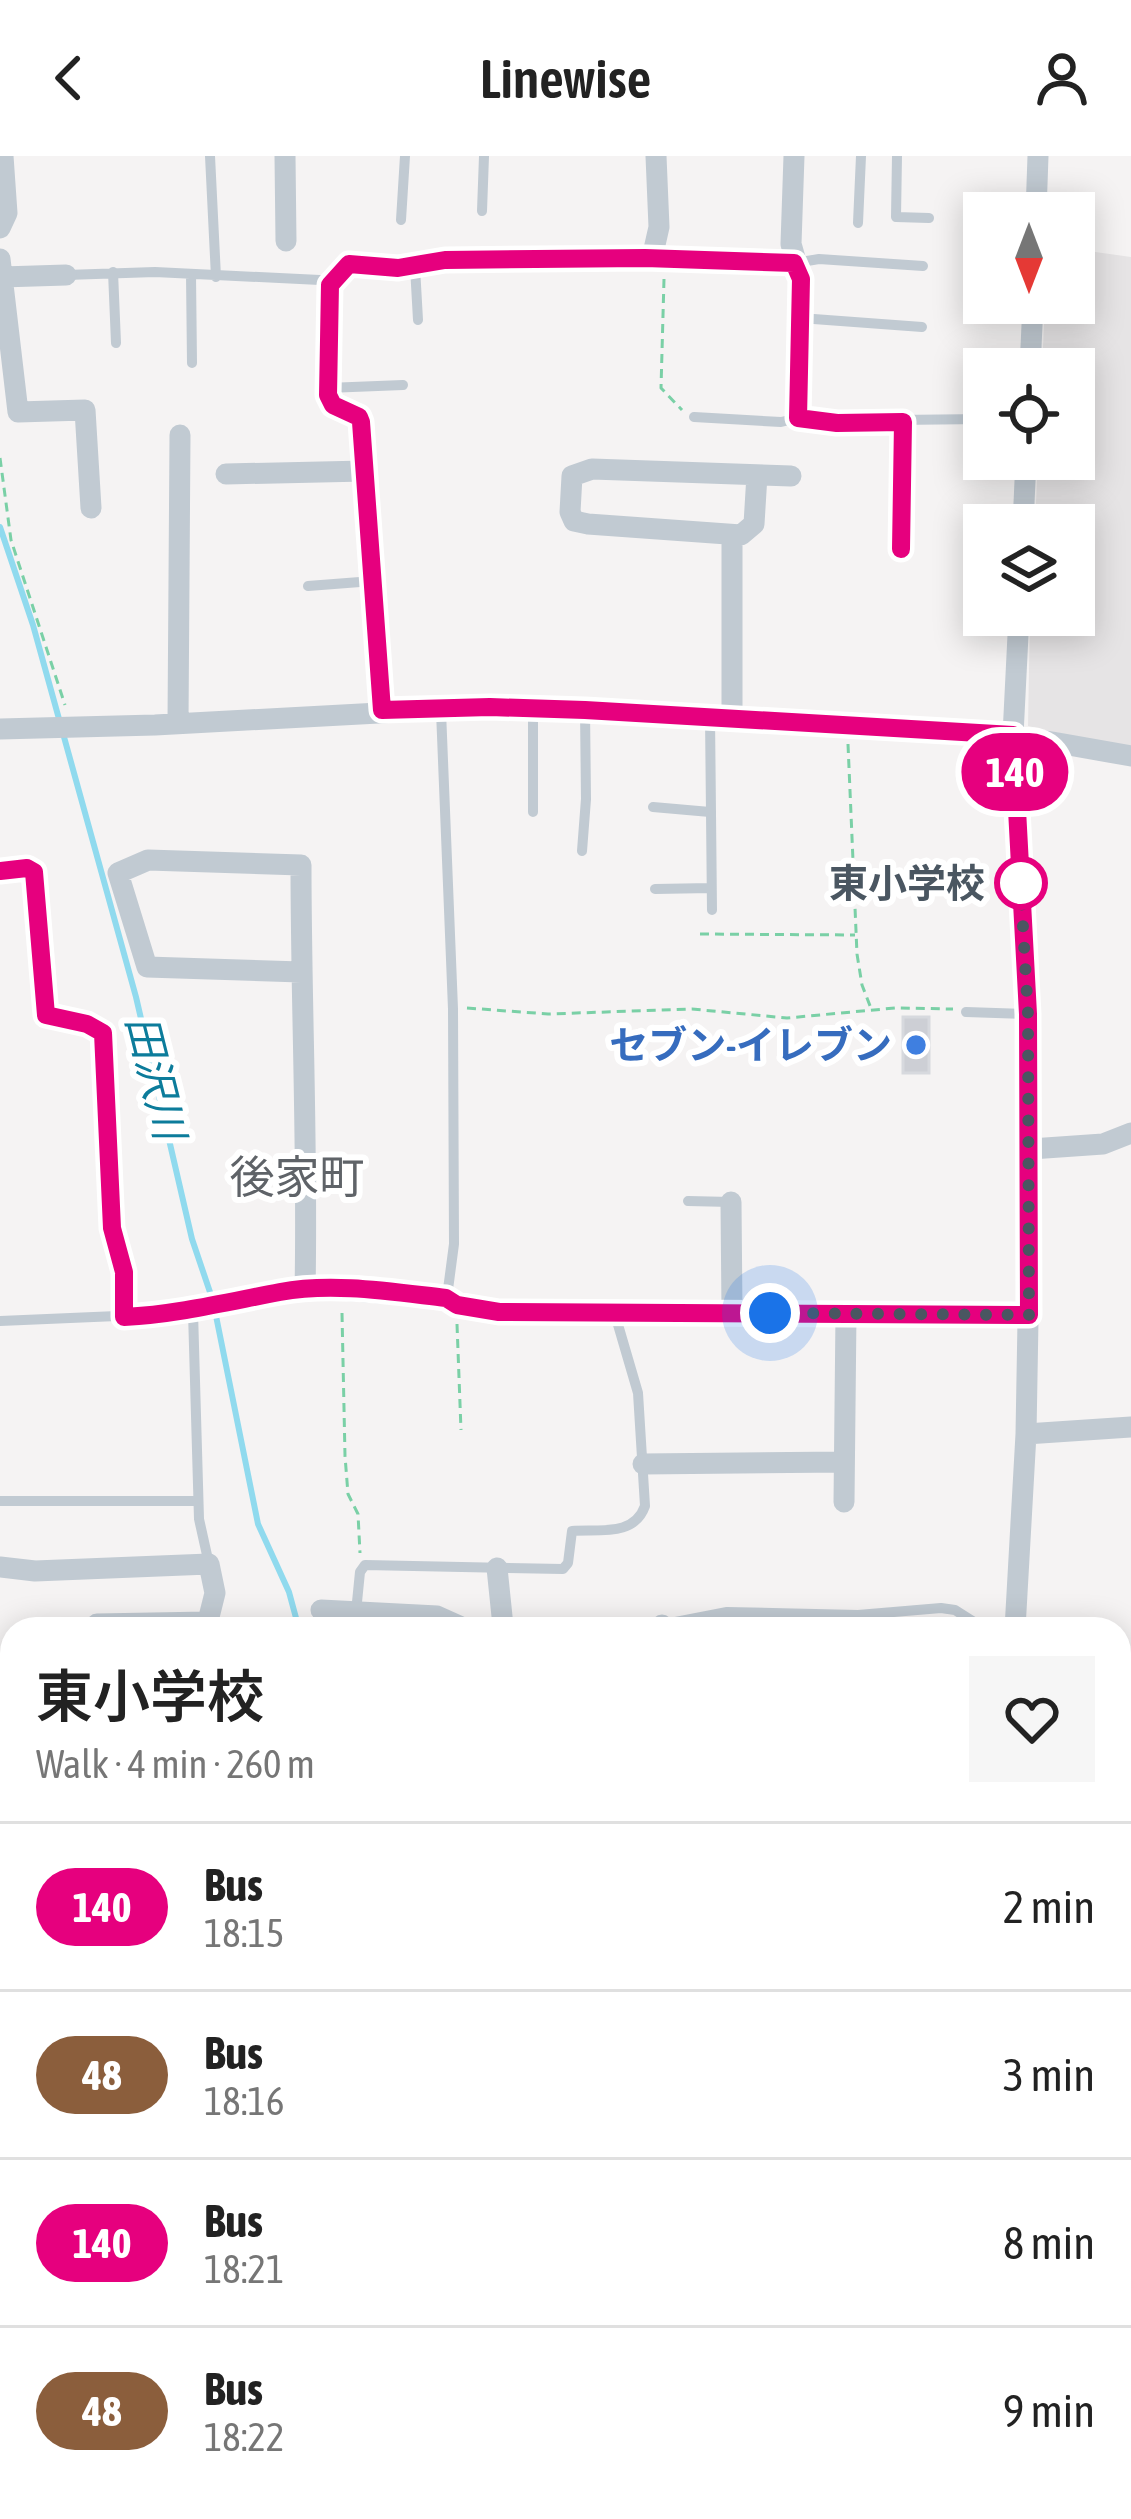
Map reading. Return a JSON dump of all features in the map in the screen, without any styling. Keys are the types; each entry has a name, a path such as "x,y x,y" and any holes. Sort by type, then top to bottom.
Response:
{"street":[{"path":"0,228 7,213 3,156"},
{"path":"285,156 286,241"},
{"path":"656,156 658,258"},
{"path":"794,156 791,244 801,279 800,374"},
{"path":"1037,192 1038,156"},
{"path":"330,285 349,264 415,267 445,260 658,258 794,263"},
{"path":"66,275 1,268 18,412 85,410 91,508"},
{"path":"178,724 180,435"},
{"path":"757,475 754,524 746,533 579,523 570,512 572,476 592,469 791,476"},
{"path":"226,474 365,471"},
{"path":"721,717 732,535"},
{"path":"1016,1617 1026,1434 1030,1149 1013,735 1017,636"},
{"path":"0,729 178,724 441,707 585,710 1013,735 1131,756"},
{"path":"301,972 147,967 118,873 148,860 301,865 302,1114 308,1156 305,1291"},
{"path":"1030,1149 1102,1144 1131,1133"},
{"path":"731,1202 732,1312"},
{"path":"341,1290 499,1312 1029,1315"},
{"path":"844,1502 846,1313"},
{"path":"1026,1434 1131,1426"},
{"path":"643,1464 844,1462"},
{"path":"0,1567 209,1564 214,1593 209,1617"},
{"path":"497,1568 502,1617"},
{"path":"322,1610 439,1617"}],"lane":[{"path":"210,156 216,277"},
{"path":"401,220 405,156"},
{"path":"482,211 484,156"},
{"path":"858,223 861,156"},
{"path":"897,156 896,218 929,218"},
{"path":"794,263 819,259 922,266"},
{"path":"415,267 418,320"},
{"path":"66,275 113,272 320,280 330,285 327,388 333,405 359,417 382,710"},
{"path":"113,272 116,343"},
{"path":"190,275 192,363"},
{"path":"800,318 922,327"},
{"path":"798,418 800,374"},
{"path":"327,388 404,385"},
{"path":"694,417 837,423 963,420"},
{"path":"901,549 903,422"},
{"path":"308,586 373,581"},
{"path":"441,707 453,1009 451,1302"},
{"path":"533,709 533,812"},
{"path":"582,851 585,710"},
{"path":"712,910 710,812 721,717"},
{"path":"653,807 710,812"},
{"path":"0,871 27,868 34,872 46,1015 87,1024 103,1033 112,1228 124,1272 124,1317"},
{"path":"655,889 711,888"},
{"path":"967,1012 1028,1014"},
{"path":"688,1201 731,1202"},
{"path":"0,1321 193,1312 282,1292 341,1290"},
{"path":"193,1312 198,1501 209,1564"},
{"path":"356,1612 359,1572 364,1566 563,1569 572,1532 613,1531 640,1517 645,1505 636,1379 614,1312"},
{"path":"0,1501 198,1501"},
{"path":"706,1617 728,1612 858,1615 948,1608 964,1617"},
{"path":"728,1612 728,1617"}],"path":[{"path":"658,258 661,388 673,405 694,417"},
{"path":"0,458 11,540 73,728"},
{"path":"847,724 859,972 872,1011"},
{"path":"700,934 856,935"},
{"path":"453,1009 559,1014 692,1009 787,1018 910,1007 967,1012"},
{"path":"341,1290 345,1456 364,1566"},
{"path":"451,1302 461,1430"}],"shaded area":[{"path":"1095,252 1131,257 1131,749 1028,726 1030,636 1095,636 1095,504 1036,504 1037,480 1095,480 1095,348 1043,348 1044,324 1095,324"}],"building":[{"name":"セブン-イレブン","path":"903,1017 929,1017 929,1073 903,1073"}],"waterway":[{"name":"田沢川","path":"0,527 33,625 136,997 192,1239 213,1301 258,1524 296,1617"}],"bus line":[{"name":"140","path":"0,871 27,868 34,872 46,1015 87,1024 103,1033 112,1228 124,1272 124,1317 193,1312 282,1292 341,1290 446,1298 457,1305 499,1312 1029,1315 1028,1014 1013,735 585,710 382,710 361,422 333,405 328,395 330,285 349,264 398,268 440,260 645,258 794,263 801,279 798,418 903,422 901,549"}],"place":[{"name":"東小学校","path":"1021,883"},
{"name":"セブン-イレブン","path":"916,1045"}],"district":[{"name":"後家町","path":"297,1177"}],"route":[{"path":"770,1313 1029,1315 1028,1014 1020,874 1021,883"}]}
